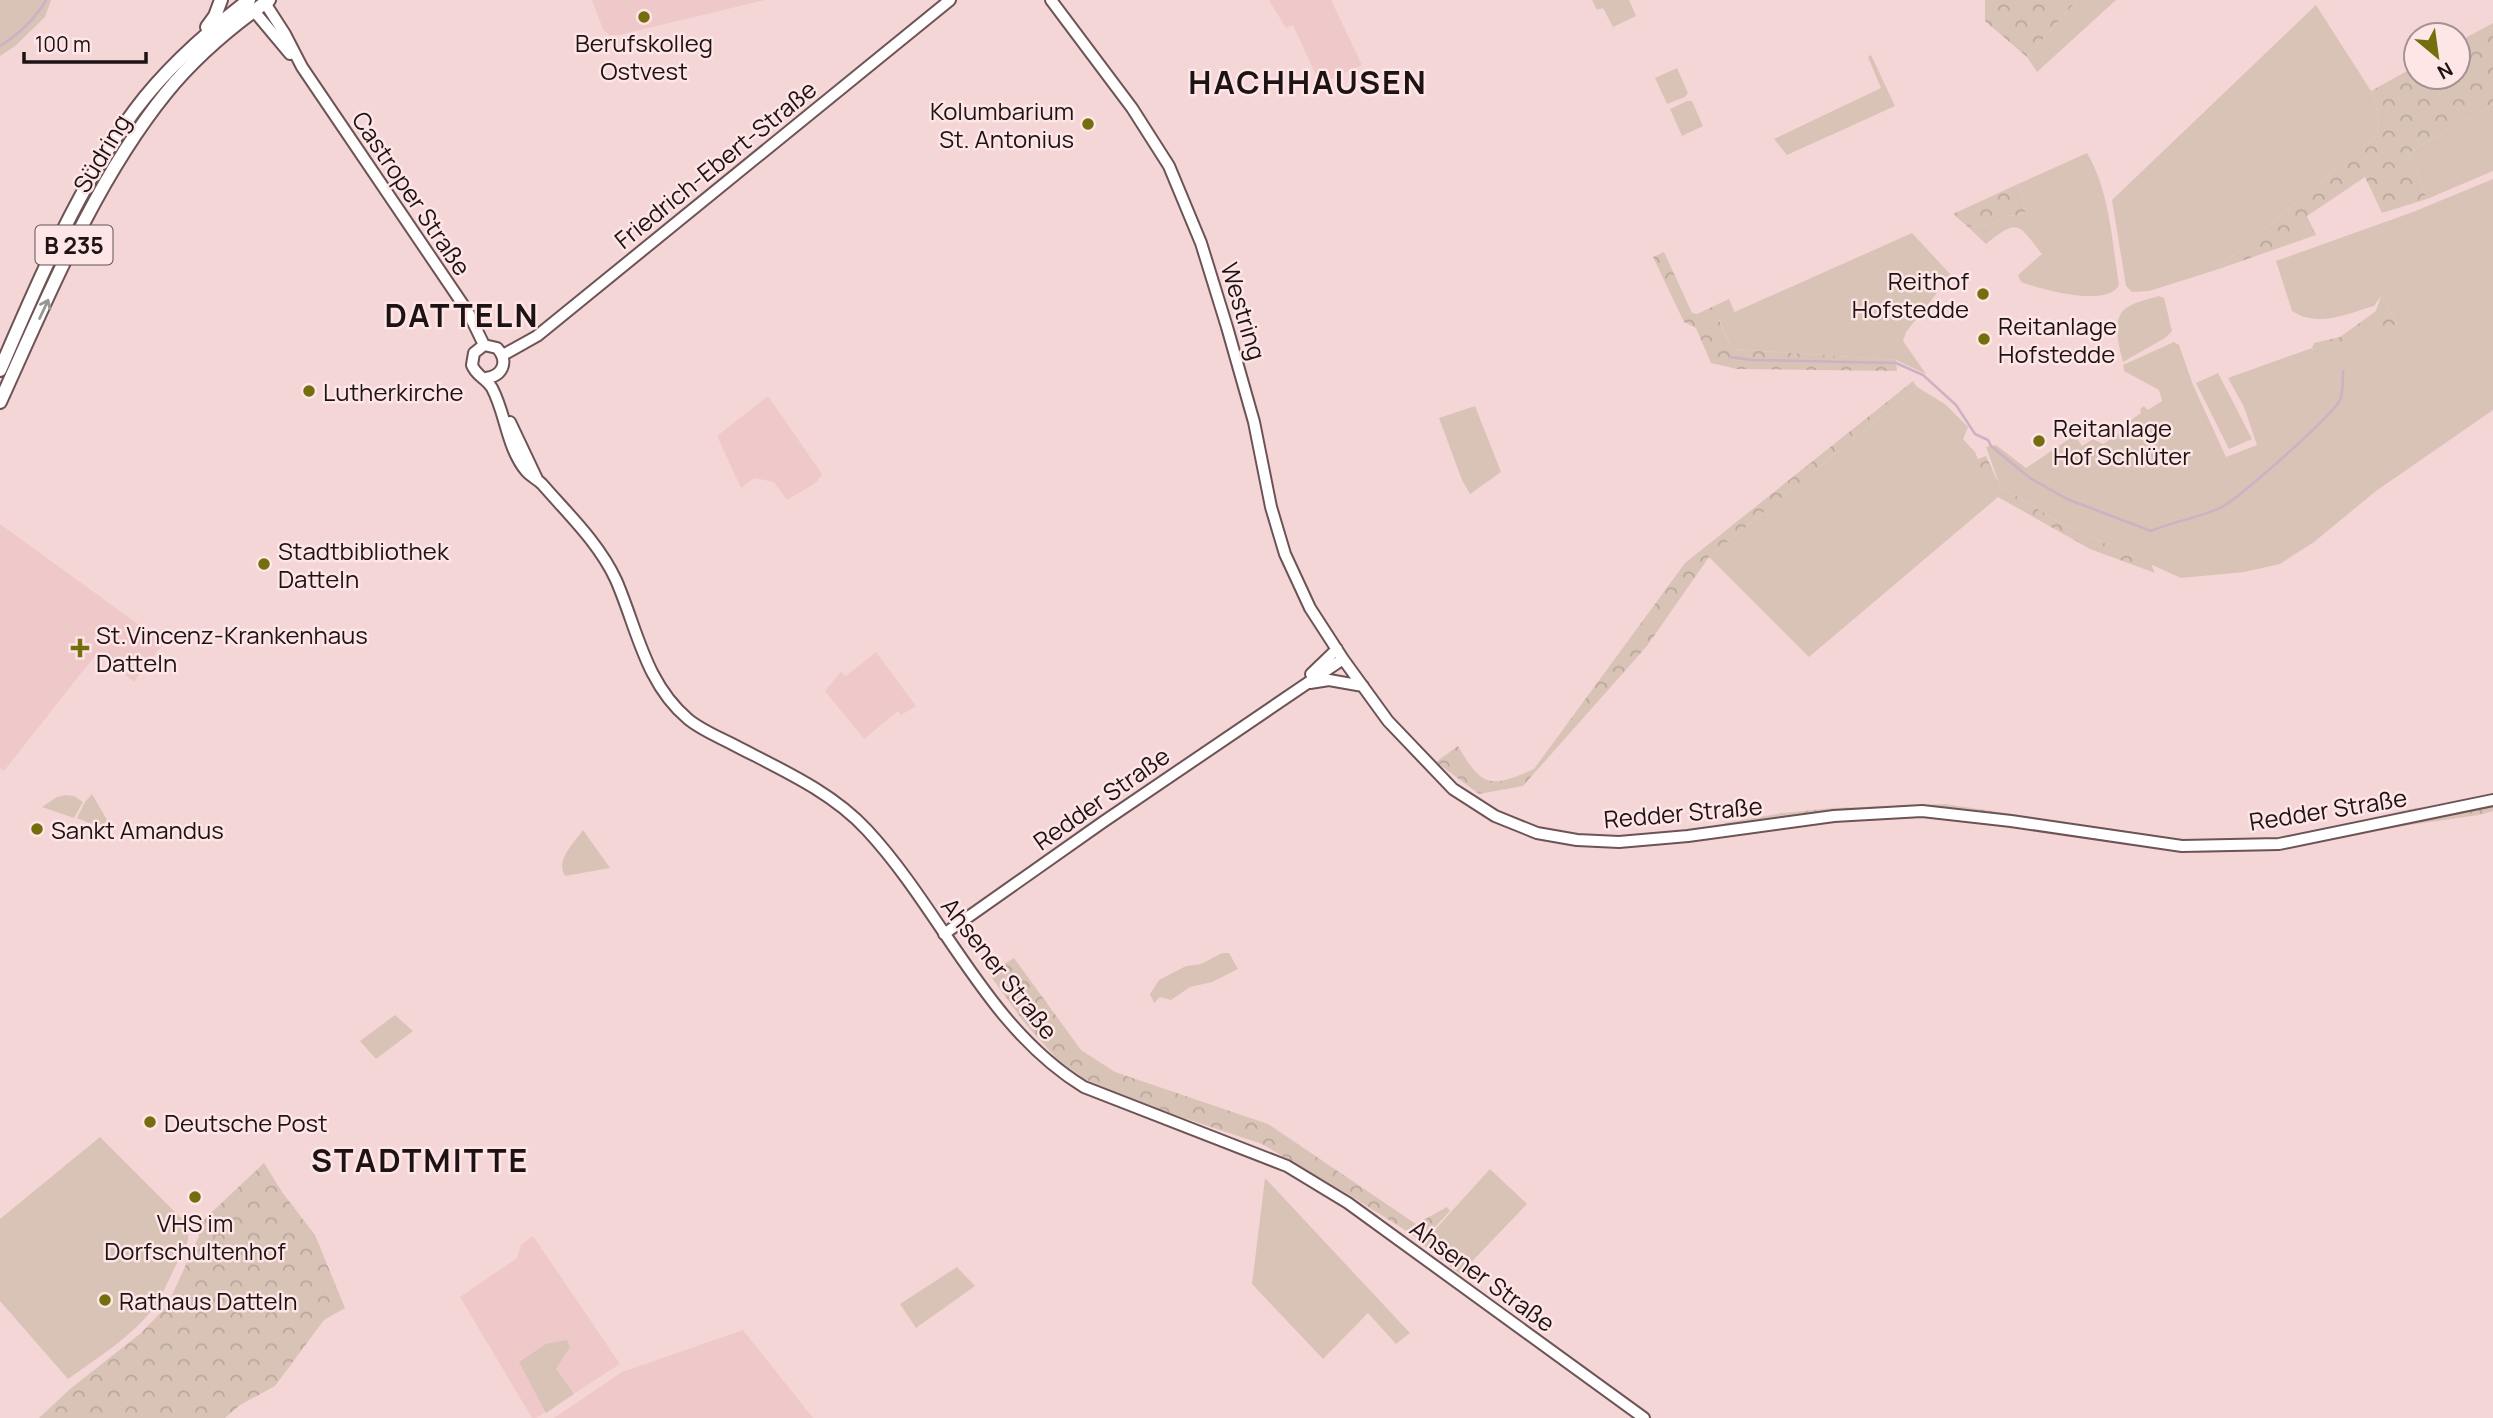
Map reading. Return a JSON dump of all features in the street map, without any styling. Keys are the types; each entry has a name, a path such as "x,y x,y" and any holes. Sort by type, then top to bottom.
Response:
{"main road":[{"name":"B 235","path":"192,47 215,16 222,0"},
{"name":"Südring","path":"0,370 62,234 105,155 135,110 192,47 257,2"},
{"name":"Südring","path":"0,402 62,270 118,160 168,91 208,48 257,2"}],"street":[{"name":"Friedrich-Ebert-Straße","path":"503,355 537,336 950,0"},
{"name":"Westring","path":"1051,0 1132,108 1169,166 1201,243 1227,327 1254,422 1271,507 1285,554 1310,608 1337,650"},
{"name":"Castroper Straße","path":"257,2 467,312 484,345"},
{"path":"484,345 497,348 503,355 503,366 491,377 477,374 472,365 474,353 484,345"},
{"name":"Ahsener Straße","path":"491,377 510,442 524,469 537,479 600,552 615,579 651,672 669,700 697,725 812,787 853,817 890,858 1009,1022 1034,1049 1061,1073 1084,1087 1287,1166 1348,1203 1644,1418"},
{"name":"Redder Straße","path":"944,934 1301,686 1337,650 1388,721 1453,789 1495,816 1537,833 1577,840 1619,842 1688,836 1834,816 1922,811 2182,846 2279,844 2493,800"},
{"path":"1301,686 1329,680 1363,686"}],"shaded area":[{"name":"Berufskolleg Ostvest","path":"592,0 765,0 619,35 609,35 603,29"},
{"path":"1269,0 1331,0 1362,65 1320,84 1293,25 1286,28"},
{"path":"768,396 822,474 817,482 787,500 774,482 754,478 741,488 717,436"},
{"name":"St.Vincenz-Krankenhaus Datteln","path":"0,524 164,643 134,682 97,653 4,771 0,768"},
{"path":"876,652 916,706 901,715 898,711 864,739 825,691 841,672 846,676"},
{"path":"533,1236 620,1364 536,1418 532,1418 460,1297 517,1258 521,1245"},
{"path":"743,1330 813,1418 554,1418 622,1372"}],"green space":[{"path":"0,0 51,0 45,17 15,46 0,56"},
{"path":"1592,0 1629,0 1636,16 1613,27 1603,8 1597,10"},
{"path":"1985,0 2077,0 2027,57 1985,21"},
{"path":"2077,0 2116,0 2037,72 2027,57"},
{"path":"2316,5 2371,91 2379,117 2377,135 2216,270 2149,291 2132,292 2126,286 2112,200"},
{"path":"2493,23 2493,104 2409,153 2427,199 2382,213 2365,177 2307,216 2316,235 2216,270 2377,135 2379,117 2371,91 2402,74 2402,91 2472,91 2472,34"},
{"path":"1871,55 1895,106 1787,155 1774,139 1881,88 1868,57"},
{"path":"1677,68 1688,93 1685,97 1667,104 1655,78"},
{"path":"1692,101 1703,126 1682,136 1670,109"},
{"path":"2493,104 2493,171 2427,199 2409,153"},
{"path":"2087,153 2101,184 2119,285 2112,292 2088,296 2057,292 2021,282 2018,275 2042,254 2028,236 2012,227 1986,244 1968,227 1996,223 2006,215 2017,216 2026,211 2018,184"},
{"path":"2493,179 2493,410 2376,491 2314,542 2280,564 2244,572 2181,578 2062,524 2000,486 1986,447 1996,445 2026,468 2069,439 2065,431 2071,429 2082,446 2093,439 2103,444 2128,428 2125,424 2141,413 2140,409 2144,406 2148,410 2162,401 2159,390 2124,371 2123,365 2174,342 2179,345 2193,385 2226,457 2257,445 2244,407 2228,378 2312,348 2313,351 2397,324 2381,296 2374,306 2332,318 2312,319 2292,311 2276,261 2413,212"},
{"path":"2018,184 2026,211 2017,216 2006,215 1996,223 1968,227 1953,214"},
{"path":"1912,233 1951,275 1936,281 1922,278 1937,293 1906,332 1903,341 1926,374 1896,360 1732,349 1719,319"},
{"path":"1664,252 1692,313 1697,314 1729,299 1735,313 1719,320 1732,349 1896,360 1897,371 1737,369 1711,363 1696,328 1684,322 1653,257"},
{"path":"2159,296 2164,298 2172,331 2165,338 2123,362 2117,334 2121,313 2134,304"},
{"path":"2381,296 2397,324 2314,352 2314,343 2340,337 2376,311"},
{"path":"2218,373 2252,439 2229,449 2196,383"},
{"path":"1913,381 1917,387 1709,557 1647,646 1523,786 1479,794 1436,762 1458,746 1474,770 1488,780 1507,780 1534,769 1685,563"},
{"path":"1917,387 1945,404 1968,427 1963,439 1975,452 1991,490 1998,497 1809,657 1709,557"},
{"path":"1475,406 1501,472 1470,494 1462,480 1439,418"},
{"path":"1986,456 2000,486 2062,524 2151,564 2155,573 2090,549 1998,497 1991,490 1975,460"},
{"path":"92,794 107,820 105,825 77,818"},
{"path":"74,796 83,802 74,818 42,807 57,797"},
{"path":"2493,801 2493,811 2479,815 2382,829 2272,851 2199,853 2064,834 1936,808 1918,817 1812,824 1806,816 1745,833 1724,823 1833,808 1945,804 2148,834 2184,842 2278,839 2369,828 2370,818 2416,808"},
{"path":"583,830 610,868 565,876 562,864 564,858"},
{"path":"1222,953 1229,953 1238,969 1212,982 1190,987 1171,1000 1160,997 1154,1003 1150,994 1159,980 1186,966 1201,964"},
{"path":"1014,958 1081,1050 1115,1072 1268,1124 1416,1224 1447,1207 1450,1211 1422,1241 1262,1144 1121,1097 1083,1078 1058,1060 1023,1021 989,974"},
{"path":"395,1015 413,1031 376,1059 360,1041"},
{"path":"100,1137 183,1220 188,1237 185,1249 150,1312 117,1344 68,1379 0,1301 0,1219"},
{"path":"264,1163 315,1235 345,1308 324,1320 275,1386 240,1405 225,1418 39,1418 70,1389 141,1333 167,1306 199,1236 196,1227"},
{"path":"1490,1169 1527,1204 1460,1274 1422,1244"},
{"path":"1265,1178 1410,1333 1396,1344 1368,1313 1323,1359 1252,1284"},
{"path":"957,1267 975,1286 916,1328 900,1304"},
{"path":"567,1340 570,1347 556,1369 574,1394 546,1413 519,1362 546,1344"}],"waterway":[{"path":"0,46 26,26 46,0"},
{"path":"1730,357 1752,360 1896,363 1923,375 1956,405 1975,434 1988,440 1991,446 2030,478 2067,499 2151,531 2214,511 2248,488 2335,407 2341,398 2343,371"}],"place":[{"name":"Berufskolleg Ostvest","path":"644,17"},
{"name":"Kolumbarium St. Antonius","path":"1088,124"},
{"name":"Reithof Hofstedde","path":"1983,294"},
{"name":"Reitanlage Hofstedde","path":"1984,339"},
{"name":"Lutherkirche","path":"309,391"},
{"name":"Reitanlage Hof Schlüter","path":"2039,441"},
{"name":"Stadtbibliothek Datteln","path":"264,564"},
{"name":"St.Vincenz-Krankenhaus Datteln","path":"80,648"},
{"name":"Sankt Amandus","path":"37,829"},
{"name":"Deutsche Post","path":"150,1122"},
{"name":"VHS im Dorfschultenhof","path":"195,1197"},
{"name":"Rathaus Datteln","path":"105,1300"}],"district":[{"name":"HACHHAUSEN","path":"1308,82"},
{"name":"DATTELN","path":"462,315"},
{"name":"STADTMITTE","path":"420,1160"}]}
